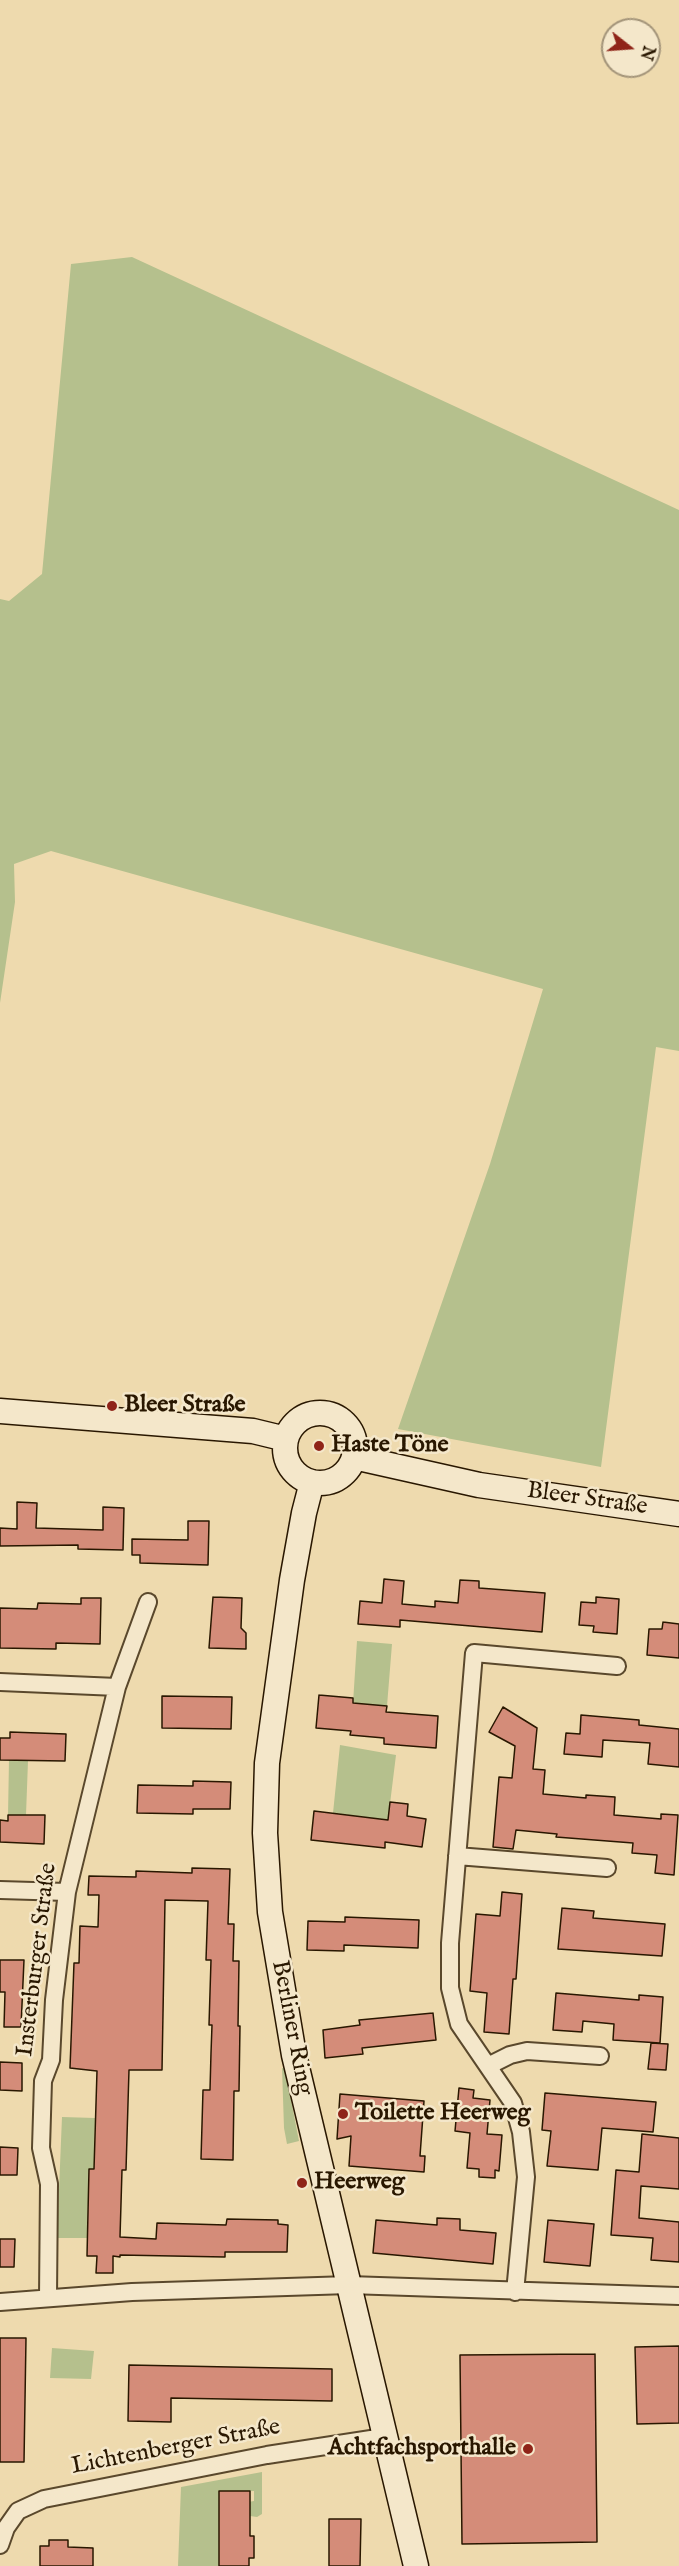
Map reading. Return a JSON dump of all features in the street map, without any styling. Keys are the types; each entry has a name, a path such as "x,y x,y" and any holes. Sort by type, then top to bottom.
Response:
{"street":[{"path":"0,1411 253,1431 286,1438"},
{"path":"324,1413 334,1415 349,1428 354,1437 354,1457 351,1465 339,1478 330,1482 312,1482 298,1475 288,1462 286,1438 290,1430 305,1416 324,1413"},
{"name":"Bleer Straße","path":"354,1457 479,1485 679,1514"},
{"name":"Berliner Ring","path":"312,1482 292,1580 267,1763 265,1833 270,1912 292,2044 416,2566"},
{"name":"Insterburger Straße","path":"48,2297 49,2184 41,2148 43,2081 51,2060 54,2000 67,1893 117,1687 148,1602"},
{"path":"515,2292 525,2176 521,2132 513,2103 459,2024 450,1988 450,1943 474,1653 617,1666"},
{"path":"0,1682 117,1687"},
{"path":"457,1856 607,1868"},
{"path":"0,1890 67,1893"},
{"path":"488,2066 510,2055 527,2051 600,2056"},
{"path":"0,2302 48,2297 269,2286 349,2285 679,2296"},
{"name":"Lichtenberger Straße","path":"0,2545 6,2528 18,2511 44,2499 267,2455 384,2437"}],"green space":[{"path":"132,257 679,510 679,1051 656,1047 601,1467 398,1429 490,1164 543,989 51,851 14,864 15,902 0,1003 0,599 9,601 42,574 71,264"},
{"path":"357,1641 392,1644 387,1706 353,1703"},
{"path":"340,1745 396,1755 388,1820 333,1813"},
{"path":"9,1760 28,1761 26,1815 8,1815"},
{"path":"282,2068 285,2069 299,2141 287,2144 284,2128"},
{"path":"62,2117 95,2118 94,2169 89,2170 87,2238 57,2238"},
{"path":"52,2348 94,2351 91,2379 50,2378"},
{"path":"262,2472 262,2514 257,2517 250,2516 248,2502 254,2501 254,2491 219,2492 219,2566 178,2566 181,2487"}],"building":[{"path":"17,1502 37,1503 36,1528 103,1530 103,1507 124,1508 123,1550 78,1549 78,1545 0,1546 0,1528 17,1529"},
{"path":"188,1521 209,1521 208,1565 140,1563 140,1555 132,1555 132,1539 188,1540"},
{"path":"384,1579 404,1581 402,1604 435,1607 435,1601 458,1603 460,1580 479,1581 479,1588 545,1593 542,1632 400,1620 400,1627 358,1624 360,1601 382,1603"},
{"path":"213,1597 242,1598 241,1628 246,1633 246,1649 209,1648"},
{"path":"596,1597 619,1599 617,1634 593,1632 594,1626 579,1625 581,1602 596,1603"},
{"path":"81,1598 101,1598 100,1644 56,1643 56,1649 0,1648 0,1608 37,1609 38,1603 81,1604"},
{"path":"663,1622 679,1624 679,1658 647,1655 649,1629 662,1629"},
{"path":"319,1695 353,1698 353,1703 387,1706 386,1712 438,1716 436,1748 384,1744 384,1738 350,1735 351,1731 316,1728"},
{"path":"162,1696 232,1697 231,1729 162,1728"},
{"path":"503,1707 537,1728 533,1769 545,1770 543,1794 586,1798 586,1795 615,1797 614,1815 661,1819 661,1814 678,1815 674,1875 655,1873 657,1855 632,1853 633,1843 556,1837 557,1834 516,1830 513,1849 493,1847 499,1777 512,1778 515,1746 489,1732"},
{"path":"581,1715 639,1720 639,1725 679,1729 679,1767 648,1764 650,1743 603,1740 602,1757 564,1754 566,1733 580,1734"},
{"path":"10,1732 66,1734 65,1761 0,1760 0,1738 10,1738"},
{"path":"193,1781 231,1782 230,1809 193,1809 193,1814 137,1813 138,1785 193,1786"},
{"path":"390,1802 408,1804 407,1816 426,1819 422,1847 385,1842 385,1848 311,1840 314,1811 388,1820"},
{"path":"8,1815 45,1815 44,1844 0,1842 0,1820 8,1821"},
{"path":"192,1868 230,1869 228,1924 234,1924 233,1961 239,1961 238,2026 240,2026 239,2091 234,2091 233,2160 201,2159 203,2090 210,2090 212,2025 209,2025 211,1960 206,1960 208,1901 165,1900 162,2070 129,2070 126,2170 122,2170 120,2237 156,2239 157,2223 226,2225 227,2219 278,2220 278,2224 288,2225 287,2252 225,2252 225,2257 120,2255 120,2257 113,2256 113,2273 96,2273 97,2256 87,2256 89,2169 94,2169 97,2071 70,2068 74,1963 79,1963 80,1926 98,1927 99,1895 88,1895 89,1876 136,1877 136,1871 192,1873"},
{"path":"502,1892 522,1894 516,1979 513,1979 509,2034 484,2032 487,1993 470,1991 476,1914 500,1916"},
{"path":"562,1908 594,1911 593,1918 665,1924 662,1956 558,1949"},
{"path":"345,1917 419,1920 418,1948 344,1945 344,1951 307,1950 308,1921 345,1922"},
{"path":"0,1960 24,1960 21,2027 4,2027 5,1992 0,1992"},
{"path":"556,1993 639,2000 639,1995 663,1997 660,2043 613,2040 614,2024 583,2021 582,2032 553,2030"},
{"path":"433,2013 436,2040 362,2048 363,2054 325,2058 323,2030 360,2025 359,2020"},
{"path":"651,2043 668,2044 666,2070 648,2069"},
{"path":"0,2062 22,2063 22,2091 0,2090"},
{"path":"459,2088 474,2090 473,2098 490,2100 487,2134 502,2135 499,2171 495,2170 495,2178 479,2177 479,2169 467,2168 470,2133 455,2131"},
{"path":"545,2093 656,2102 653,2132 602,2128 598,2170 547,2166 551,2131 542,2130"},
{"path":"340,2094 424,2101 420,2156 425,2156 424,2172 349,2166 351,2136 337,2139"},
{"path":"642,2134 679,2138 679,2189 641,2186 639,2218 679,2222 679,2262 651,2260 653,2238 611,2235 616,2170 639,2172"},
{"path":"0,2147 18,2148 17,2175 0,2175"},
{"path":"437,2218 460,2219 460,2230 496,2233 493,2264 373,2253 376,2220 437,2225"},
{"path":"548,2220 594,2224 590,2266 544,2262"},
{"path":"0,2239 15,2239 14,2267 0,2267"},
{"path":"0,2338 26,2338 24,2462 0,2462"},
{"path":"679,2346 679,2423 637,2424 635,2347"},
{"name":"Achtfachsporthalle","path":"595,2354 597,2542 462,2544 460,2355"},
{"path":"129,2365 332,2369 332,2401 171,2398 171,2422 128,2421"},
{"path":"219,2491 250,2491 250,2536 254,2536 254,2558 249,2558 249,2566 219,2566"},
{"path":"329,2519 361,2519 360,2566 329,2566"},
{"path":"49,2540 68,2540 68,2547 93,2548 93,2566 40,2566 40,2546 49,2546"}],"place":[{"name":"Bleer Straße","path":"112,1406"},
{"name":"Haste Töne","path":"319,1446"},
{"name":"Toilette Heerweg","path":"343,2114"},
{"name":"Heerweg","path":"302,2183"},
{"name":"Achtfachsporthalle","path":"528,2449"}]}
